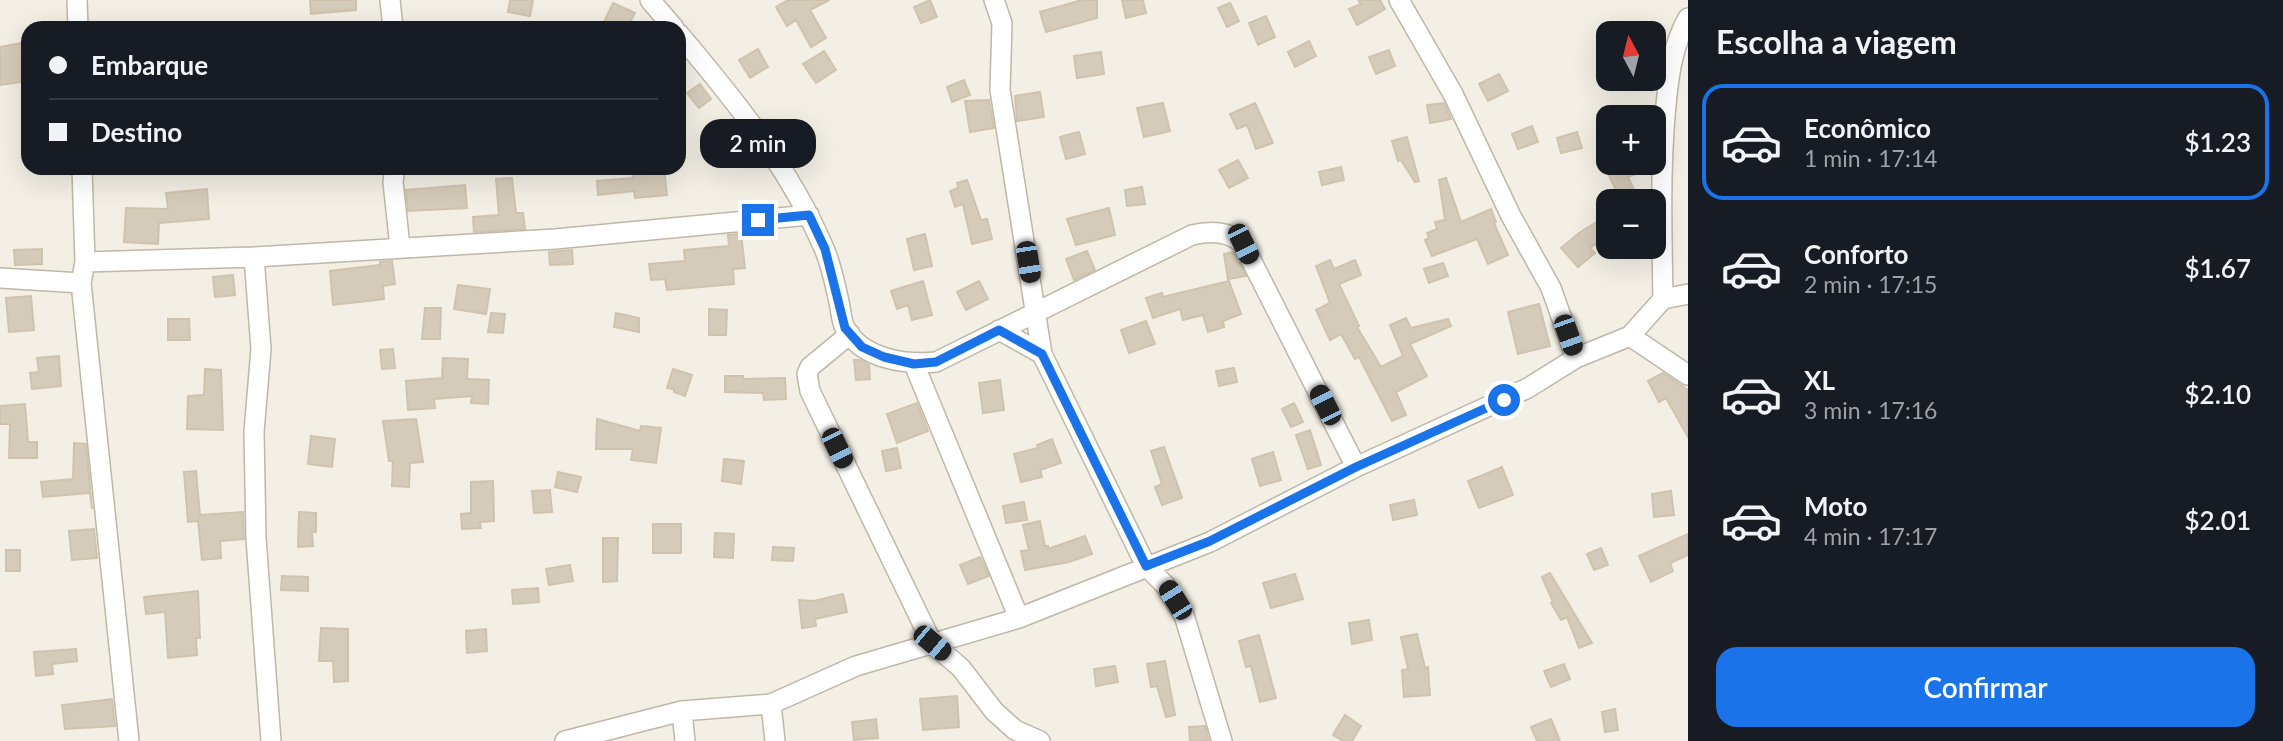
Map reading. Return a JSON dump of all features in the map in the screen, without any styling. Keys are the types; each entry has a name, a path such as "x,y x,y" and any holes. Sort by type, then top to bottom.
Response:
{"street":[{"path":"77,0 78,21"},
{"path":"390,0 392,21"},
{"path":"650,0 668,21"},
{"path":"994,0 1002,23 1000,90 1042,354 1146,566 1165,585 1184,615 1222,741"},
{"path":"1399,0 1453,93 1511,216 1551,288 1576,358"},
{"path":"1663,299 1660,173 1667,89 1679,34 1688,18"},
{"path":"686,42 717,78 774,157 809,215 825,249 845,328 862,347 884,357 914,364 936,362 1192,235 1207,232 1237,239 1243,244 1356,467"},
{"path":"82,175 85,262 81,283 128,741"},
{"path":"394,175 400,247"},
{"path":"85,262 254,257 555,239 809,215"},
{"path":"254,257 261,349 254,432 256,538 271,741"},
{"path":"0,278 81,283"},
{"path":"565,741 682,711 771,704 856,666 1019,618 1210,541 1356,467 1528,388 1576,358 1630,336 1663,299 1688,294"},
{"path":"999,330 1042,354"},
{"path":"850,334 810,368 807,382 810,391 932,643 961,668 994,711 1015,730 1041,741"},
{"path":"1630,336 1688,374"},
{"path":"914,364 1019,618"},
{"path":"771,704 775,741"},
{"path":"682,711 685,741"}],"building":[{"path":"310,0 356,0 356,10 311,14"},
{"path":"510,0 533,0 530,16 508,12"},
{"path":"788,0 829,0 810,10 826,38 811,47 796,20 787,26 776,7"},
{"path":"930,0 937,17 921,23 914,7"},
{"path":"1082,0 1097,0 1097,18 1046,32 1040,12"},
{"path":"1122,0 1143,0 1146,13 1126,18"},
{"path":"1358,0 1380,0 1385,9 1357,25 1349,9 1361,4"},
{"path":"613,3 635,13 631,21 604,21"},
{"path":"1230,3 1239,21 1227,27 1218,8"},
{"path":"1266,16 1275,37 1258,45 1249,23"},
{"path":"1309,41 1316,56 1295,67 1288,52"},
{"path":"21,43 21,82 0,85 0,47"},
{"path":"758,49 768,67 750,78 739,60"},
{"path":"1389,50 1395,66 1376,74 1369,57"},
{"path":"824,51 836,70 816,83 803,64"},
{"path":"1101,52 1104,74 1077,78 1074,56"},
{"path":"1499,74 1508,91 1488,101 1479,84"},
{"path":"964,80 970,95 952,102 947,87"},
{"path":"700,84 711,99 699,108 687,93"},
{"path":"1040,92 1044,117 1017,121 1015,96"},
{"path":"989,100 994,128 970,132 965,101"},
{"path":"1163,103 1170,131 1144,137 1137,108"},
{"path":"1255,103 1273,143 1256,149 1247,125 1237,129 1230,114"},
{"path":"1444,103 1451,119 1430,123 1427,105"},
{"path":"1532,126 1538,142 1518,149 1512,134"},
{"path":"1079,132 1085,154 1066,159 1060,137"},
{"path":"1577,132 1582,148 1561,153 1557,138"},
{"path":"1407,137 1419,181 1415,182 1401,160 1398,161 1392,141"},
{"path":"1238,160 1248,178 1229,188 1219,170"},
{"path":"1341,167 1344,180 1322,185 1319,172"},
{"path":"633,175 665,175 667,195 635,198 634,191 598,195 597,181 633,178"},
{"path":"1609,175 1633,175 1628,177 1634,189 1615,189"},
{"path":"512,178 516,213 523,213 525,229 474,232 473,217 499,215 496,179"},
{"path":"1446,178 1461,222 1491,209 1508,255 1488,264 1477,239 1432,256 1425,240 1429,238 1427,233 1437,229 1435,222 1445,220 1439,180"},
{"path":"967,180 981,220 987,219 992,239 972,244 963,204 955,207 950,191 958,188 957,183"},
{"path":"465,185 467,208 408,211 406,190"},
{"path":"1142,187 1145,204 1127,206 1125,190"},
{"path":"207,189 209,219 159,223 158,244 124,242 126,208 168,209 166,193"},
{"path":"1109,208 1115,235 1076,245 1067,219"},
{"path":"1596,222 1596,244 1590,248 1595,253 1578,267 1561,248"},
{"path":"741,234 745,268 733,269 734,284 667,290 665,279 651,280 649,264 685,261 684,250 729,246 728,235"},
{"path":"925,234 932,266 914,270 907,239"},
{"path":"42,249 42,264 15,265 14,250"},
{"path":"572,250 573,264 550,265 549,252"},
{"path":"1087,251 1095,270 1074,280 1066,259"},
{"path":"1234,252 1246,276 1228,279 1224,254"},
{"path":"1330,260 1334,269 1355,260 1361,275 1339,284 1359,326 1357,327 1381,367 1403,356 1390,325 1406,318 1411,328 1448,319 1451,326 1410,344 1427,376 1396,392 1406,415 1392,421 1359,357 1355,359 1341,334 1330,340 1316,310 1330,303 1316,266"},
{"path":"392,261 395,284 383,286 384,299 333,305 330,271"},
{"path":"1443,263 1448,276 1429,283 1424,269"},
{"path":"233,275 235,295 215,297 213,277"},
{"path":"923,281 932,315 912,320 908,305 897,309 891,291"},
{"path":"979,281 988,299 966,310 957,292"},
{"path":"1229,281 1241,314 1223,321 1224,327 1208,332 1203,315 1183,320 1180,309 1153,318 1146,298 1162,293 1163,297"},
{"path":"458,285 490,289 486,314 454,309"},
{"path":"31,296 34,330 9,332 6,298"},
{"path":"1539,304 1550,346 1518,354 1508,312"},
{"path":"425,308 441,308 440,339 422,339"},
{"path":"709,309 727,310 726,335 709,335"},
{"path":"491,313 505,314 503,333 488,332"},
{"path":"616,313 639,318 639,332 614,327"},
{"path":"168,319 189,319 190,340 168,340"},
{"path":"1146,321 1155,344 1129,353 1121,330"},
{"path":"393,349 395,368 382,369 380,350"},
{"path":"59,356 61,386 32,389 30,373 39,372 37,358"},
{"path":"443,358 468,359 467,379 489,380 488,404 471,403 472,396 434,399 435,408 408,410 406,381 442,378"},
{"path":"854,360 869,365 870,379 856,380"},
{"path":"1234,368 1237,382 1219,386 1216,371"},
{"path":"205,369 221,370 223,430 187,429 188,396 204,395"},
{"path":"673,369 692,375 685,396 667,388"},
{"path":"1663,373 1688,390 1688,437 1666,398 1659,402 1648,381"},
{"path":"725,376 743,376 743,379 785,378 786,399 764,400 763,393 725,392"},
{"path":"1000,380 1004,410 983,413 979,383"},
{"path":"917,403 928,431 897,443 887,414"},
{"path":"1294,403 1303,422 1291,427 1282,409"},
{"path":"25,404 28,442 37,442 37,458 9,458 10,424 0,424 0,406"},
{"path":"416,419 423,462 410,463 409,487 392,486 393,461 389,461 383,421"},
{"path":"597,419 640,431 641,426 661,428 656,463 631,460 633,449 596,449"},
{"path":"1310,430 1321,465 1308,469 1296,435"},
{"path":"311,436 335,439 332,467 308,464"},
{"path":"1052,439 1061,463 1040,470 1042,477 1021,482 1014,454 1038,448 1037,445"},
{"path":"74,443 86,444 92,509 90,493 43,497 41,482 73,479"},
{"path":"1164,447 1182,498 1162,505 1155,487 1162,484 1151,451"},
{"path":"897,448 901,468 886,471 882,451"},
{"path":"1273,452 1281,480 1260,486 1252,459"},
{"path":"724,459 744,461 741,484 722,481"},
{"path":"1502,467 1513,495 1479,508 1468,481"},
{"path":"196,471 200,515 243,512 244,539 220,541 221,558 202,560 198,521 188,522 184,472"},
{"path":"558,472 581,477 577,492 555,487"},
{"path":"493,481 494,521 480,522 481,528 462,529 461,514 471,513 471,482"},
{"path":"550,490 552,512 534,513 532,491"},
{"path":"1671,491 1674,515 1654,517 1652,494"},
{"path":"1414,500 1417,515 1393,520 1390,505"},
{"path":"1024,502 1027,520 1006,523 1003,506"},
{"path":"299,512 316,513 316,532 312,532 313,546 298,547"},
{"path":"1040,521 1048,549 1085,536 1092,554 1069,562 1025,570 1021,551 1029,550 1023,525"},
{"path":"653,524 681,524 681,553 653,553"},
{"path":"94,529 97,558 72,560 69,531"},
{"path":"715,533 734,534 733,558 714,557"},
{"path":"1688,534 1688,555 1670,563 1673,571 1651,582 1639,556"},
{"path":"603,538 618,538 617,581 603,582"},
{"path":"773,547 794,548 793,561 772,560"},
{"path":"1601,548 1608,565 1594,570 1587,554"},
{"path":"6,550 20,550 20,571 6,571"},
{"path":"980,557 989,576 968,584 960,565"},
{"path":"570,565 573,581 549,585 546,569"},
{"path":"1550,573 1592,643 1579,648 1567,617 1561,620 1551,603 1553,602 1542,577"},
{"path":"1295,574 1303,599 1271,608 1263,583"},
{"path":"282,576 308,577 308,591 281,590"},
{"path":"538,588 539,602 513,604 512,590"},
{"path":"198,591 200,638 196,638 197,655 168,658 165,612 146,614 144,597"},
{"path":"843,594 847,612 815,619 816,626 802,628 799,600 814,601"},
{"path":"1369,620 1372,640 1352,644 1349,623"},
{"path":"321,628 348,629 348,681 334,682 333,661 319,661"},
{"path":"486,629 487,651 467,653 466,631"},
{"path":"1417,634 1425,668 1428,667 1430,695 1404,697 1402,670 1408,669 1401,637"},
{"path":"1259,635 1276,698 1260,702 1251,666 1246,667 1239,641"},
{"path":"76,649 77,661 52,664 53,674 36,676 34,652"},
{"path":"1165,661 1175,715 1166,717 1157,686 1151,687 1147,664"},
{"path":"1564,664 1570,679 1551,687 1544,671"},
{"path":"1115,666 1118,682 1096,686 1094,669"},
{"path":"957,696 959,727 923,730 920,699"},
{"path":"112,699 115,726 65,729 62,705"},
{"path":"1615,709 1618,730 1605,732 1602,712"},
{"path":"1345,715 1361,726 1352,741 1343,741 1333,735"},
{"path":"876,719 878,738 854,740 852,722"},
{"path":"1551,719 1560,741 1537,741 1531,727"},
{"path":"1205,726 1209,741 1190,741 1189,727"}],"route":[{"path":"758,220 809,215 825,249 845,328 862,347 884,357 914,364 936,362 999,330 1042,354 1146,566 1210,541 1356,467 1504,400"}]}
